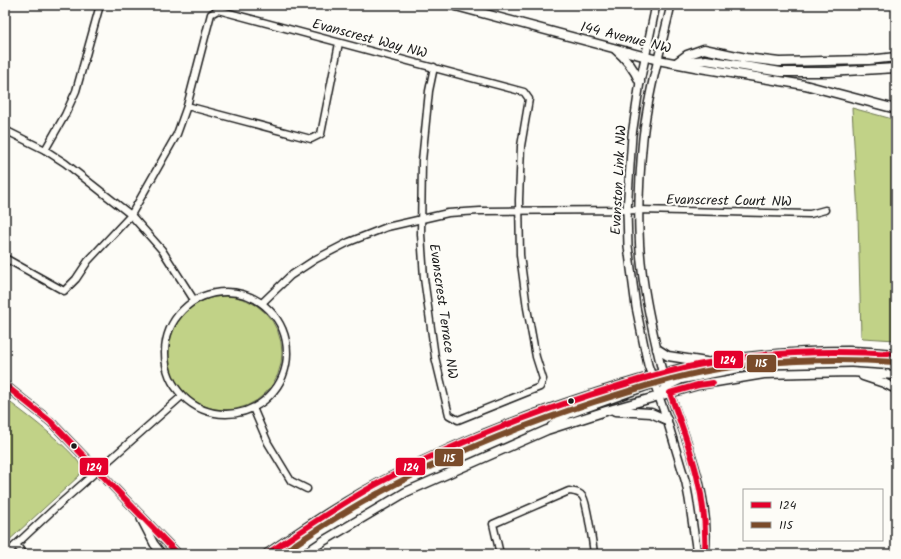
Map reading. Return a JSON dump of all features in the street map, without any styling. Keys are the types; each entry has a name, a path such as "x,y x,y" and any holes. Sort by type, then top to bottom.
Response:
{"main road":[{"name":"144 Avenue NW","path":"452,5 658,60 805,85 896,109"},
{"path":"614,48 634,69 640,82"},
{"name":"144 Avenue NW","path":"676,63 687,55 704,49 746,58 779,62 869,60 896,57"},
{"name":"144 Avenue NW","path":"676,63 706,60 781,72 829,72 896,68"},
{"path":"658,349 668,356 710,363"},
{"path":"547,430 568,414 652,379 662,372 730,359 850,351 896,354"},
{"path":"304,554 406,492 547,430 658,396 682,379 766,363 782,355"},
{"path":"669,389 764,374 851,372 896,375"},
{"path":"851,372 873,379 896,389"},
{"path":"267,554 320,518 393,476 462,444 580,398 652,379"},
{"path":"606,411 651,413 667,420"}],"street":[{"path":"45,150 76,91 100,5"},
{"name":"Evanston Link NW","path":"656,5 640,82 631,147 633,210 640,250 645,296 662,372 691,455 700,491 707,536 705,554"},
{"name":"Evanston Link NW","path":"671,5 650,94 628,246 636,307 652,379 667,420 689,498 697,554"},
{"name":"Evanscrest Way NW","path":"5,258 64,291 76,279 88,261 131,214 177,134 187,106 211,14 218,10 524,92 529,99 521,146 519,211"},
{"path":"187,106 311,139 321,134 339,43"},
{"path":"421,220 422,161 429,91 434,67"},
{"path":"5,130 45,150 87,178 131,214 162,250 194,300"},
{"name":"Evanscrest Court NW","path":"262,303 290,276 316,259 349,242 387,227 448,213 480,211 633,210 810,214 825,210"},
{"name":"Evanscrest Terrace NW","path":"421,220 424,278 435,357 449,415 458,420 540,386 543,378 536,357 527,308 520,255 519,211"},
{"path":"228,292 246,295 262,303 277,318 286,337 288,358 282,379 270,396 253,408 234,414 215,413 197,407 182,396 173,383 167,368 165,353 167,337 172,323 182,310 194,300 211,294 228,292"},
{"path":"5,386 51,422 99,470 139,515 162,536 178,554"},
{"path":"6,554 54,509 182,396"},
{"path":"253,408 268,443 291,481 307,489"},
{"path":"500,554 493,524 569,491 577,492 584,498 594,554"},
{"path":"139,515 154,544 162,554"},
{"path":"16,545 24,554"}],"green space":[{"path":"852,108 896,120 896,340 863,338 861,336 858,215"},
{"path":"225,296 247,300 265,313 278,331 282,353 278,375 265,393 247,406 225,410 203,406 185,393 172,375 168,353 172,331 185,313 203,300"},
{"path":"5,399 23,412 71,453 82,469 79,476 5,544"}],"transit line":[{"name":"124","path":"267,554 347,501 401,471 481,435 590,395 667,372 737,358 805,352 896,354"},
{"name":"115","path":"281,554 354,507 431,466 511,431 609,397 687,375 740,366 806,361 851,360 895,362"},
{"name":"124","path":"705,554 704,512 701,492 691,453 670,393 698,385 713,383"},
{"name":"124","path":"5,385 51,422 178,554"}]}
